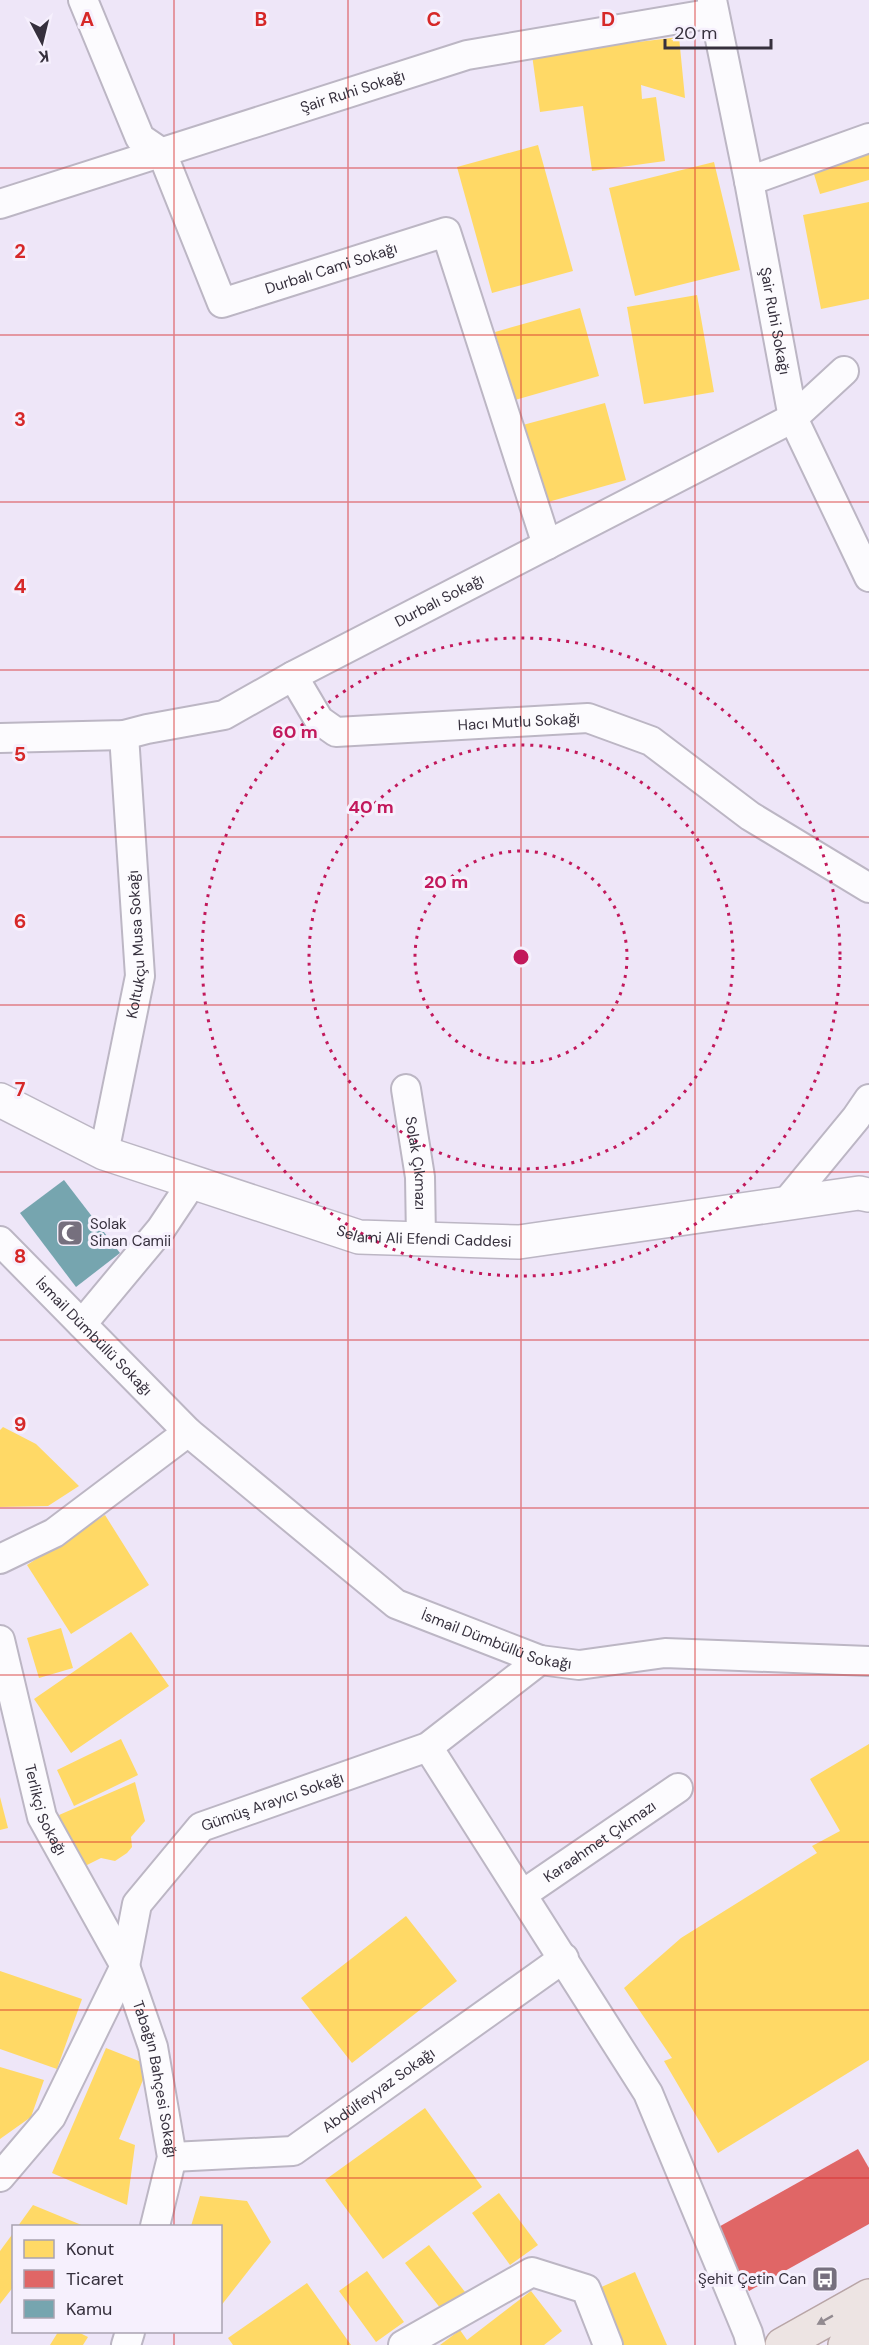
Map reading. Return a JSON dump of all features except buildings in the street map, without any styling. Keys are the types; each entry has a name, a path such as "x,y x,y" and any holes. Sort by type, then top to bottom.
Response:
{"main road":[{"path":"782,2345 869,2296"},
{"path":"844,2345 869,2330"}],"street":[{"path":"83,0 140,138 162,153"},
{"name":"Şair Ruhi Sokağı","path":"0,204 467,55 713,6 749,181 793,418 869,577"},
{"path":"749,181 869,138"},
{"name":"Durbalı Cami Sokağı","path":"162,153 222,303 446,232 547,545"},
{"name":"Durbalı Sokağı","path":"0,738 124,735 224,715 293,676 793,418 844,371"},
{"name":"Hacı Mutlu Sokağı","path":"293,676 319,720 336,732 588,718 651,741 750,816 869,888"},
{"name":"Koltukçu Musa Sokağı","path":"104,1153 140,976 124,735"},
{"name":"Solak Çıkmazı","path":"406,1089 420,1177 421,1239"},
{"path":"786,1203 869,1099"},
{"name":"Selami Ali Efendi Caddesi","path":"0,1100 104,1153 359,1237 519,1242 859,1193 869,1195"},
{"path":"82,1324 160,1229 193,1181"},
{"name":"İsmail Dümbüllü Sokağı","path":"0,1240 188,1432 396,1604 540,1660 579,1665 665,1653 869,1661"},
{"path":"0,1558 54,1533 188,1432"},
{"name":"Terlikçi Sokağı","path":"0,1640 42,1817 125,1966"},
{"name":"Gümüş Arayıcı Sokağı","path":"0,2176 51,2117 125,1966 137,1904 201,1827 428,1747 540,1660"},
{"path":"428,1747 648,2093 751,2345"},
{"name":"Karaahmet Çıkmazı","path":"523,1894 678,1788"},
{"name":"Abdülfeyyaz Sokağı","path":"172,2157 293,2151 564,1958"},
{"name":"Tabağın Bahçesi Sokağı","path":"125,1966 153,2047 172,2157 155,2225"},
{"path":"403,2345 532,2272 586,2289 608,2345"}],"place":[{"name":"Solak Sinan Camii","path":"70,1233"},
{"name":"Şehit Çetin Can","path":"825,2279"}]}
